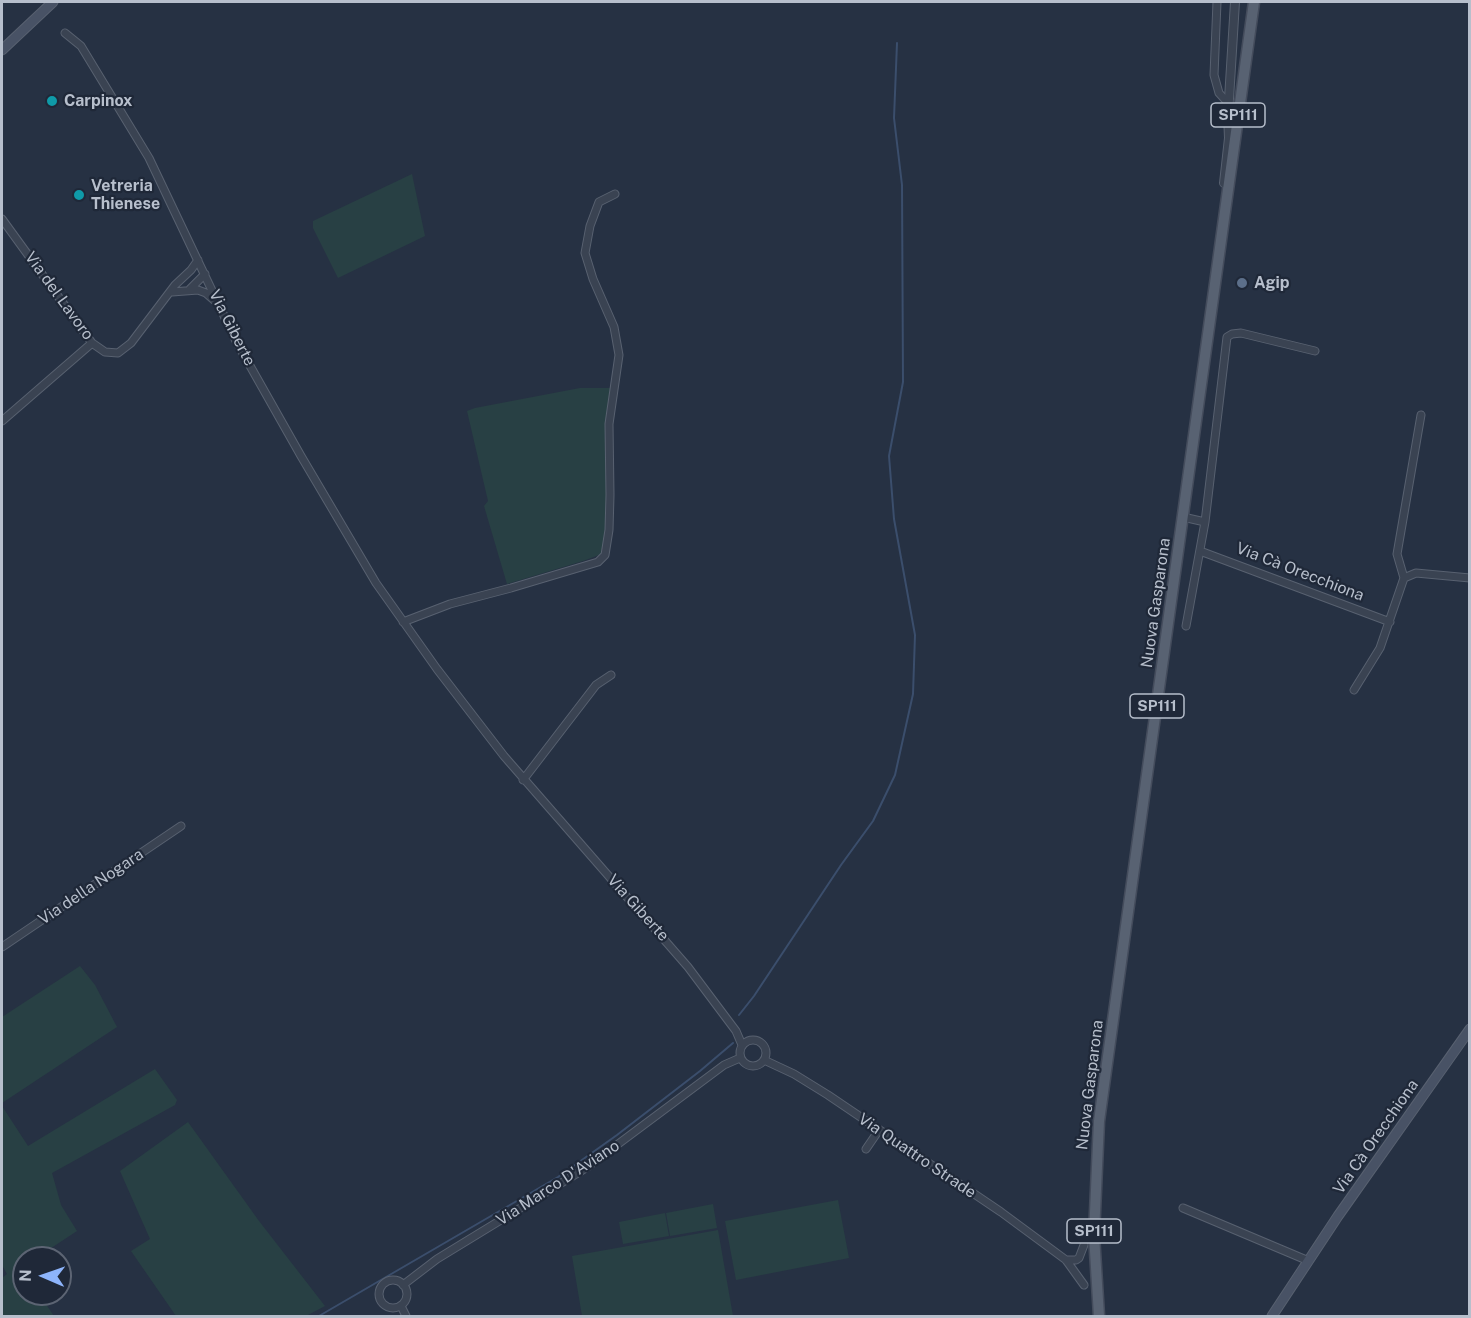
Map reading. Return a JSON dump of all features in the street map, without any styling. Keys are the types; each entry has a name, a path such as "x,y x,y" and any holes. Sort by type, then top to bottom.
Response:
{"main road":[{"path":"2,50 53,2"},
{"name":"Nuova Gasparona","path":"1099,1317 1094,1235 1099,1121 1254,2"},
{"name":"Via Cà Orecchiona","path":"1272,1317 1470,1029"}],"street":[{"path":"1217,2 1214,75 1219,93 1229,104"},
{"path":"1223,228 1222,193 1229,138 1235,2"},
{"name":"Via Giberte","path":"65,33 81,45 149,158 217,303 301,456 376,583 523,780 664,937 736,1031 742,1045"},
{"path":"403,622 450,604 598,562 605,555 609,530 609,424 619,355 614,327 593,279 585,253 590,226 599,202 615,194"},
{"name":"Via del Lavoro","path":"2,219 92,343 105,352 118,353 131,343 198,260"},
{"path":"186,275 205,274"},
{"path":"190,290 205,274"},
{"path":"172,292 190,290 206,294 217,303"},
{"path":"1186,626 1204,522 1227,338 1232,334 1241,333 1315,351"},
{"path":"2,421 92,343"},
{"path":"1354,690 1380,648 1404,578 1397,554 1421,415"},
{"path":"1183,517 1204,522"},
{"name":"Via Cà Orecchiona","path":"1200,550 1390,622"},
{"path":"1404,578 1416,573 1470,578"},
{"path":"523,780 596,685 611,675"},
{"name":"Via della Nogara","path":"2,947 181,826"},
{"path":"754,1039 762,1043 766,1052 764,1060 758,1065 750,1066 740,1058 739,1051 742,1045 745,1041 754,1039"},
{"name":"Via Marco D'Aviano","path":"403,1285 437,1258 586,1168 724,1065 740,1058"},
{"name":"Via Quattro Strade","path":"764,1060 794,1074 828,1095 1001,1212 1066,1260 1084,1284"},
{"path":"866,1149 879,1130"},
{"path":"1183,1208 1304,1259 1307,1263"},
{"path":"1066,1260 1079,1258 1084,1245"},
{"path":"388,1281 398,1281 403,1285 407,1295 401,1306 392,1308 384,1305 379,1292 384,1284 388,1281"},
{"path":"401,1306 406,1317"}],"green space":[{"path":"412,174 425,236 338,278 313,228 313,221"},
{"path":"580,388 611,388 605,550 583,561 507,584 484,506 488,501 467,411"},
{"path":"80,966 95,985 117,1027 2,1103 2,1017"},
{"path":"155,1069 177,1100 175,1105 52,1173 61,1205 77,1231 54,1246 12,1246 12,1306 47,1306 54,1316 2,1316 2,1278 7,1274 2,1265 2,1106 28,1146"},
{"path":"188,1122 259,1221 325,1306 306,1316 176,1316 131,1251 150,1239 120,1171"},
{"path":"838,1200 849,1258 736,1280 725,1221"},
{"path":"713,1204 717,1228 670,1236 666,1213"},
{"path":"665,1213 669,1236 623,1244 619,1222"},
{"path":"718,1230 733,1316 582,1316 572,1256"}],"waterway":[{"path":"739,1015 873,821 895,775 913,694 915,635 894,519 889,456 903,382 902,185 894,118 897,43"},
{"path":"319,1316 558,1177 617,1135 733,1043"}],"place":[{"name":"Carpinox","path":"52,101"},
{"name":"Vetreria Thienese","path":"79,195"},
{"name":"Agip","path":"1242,283"}]}
